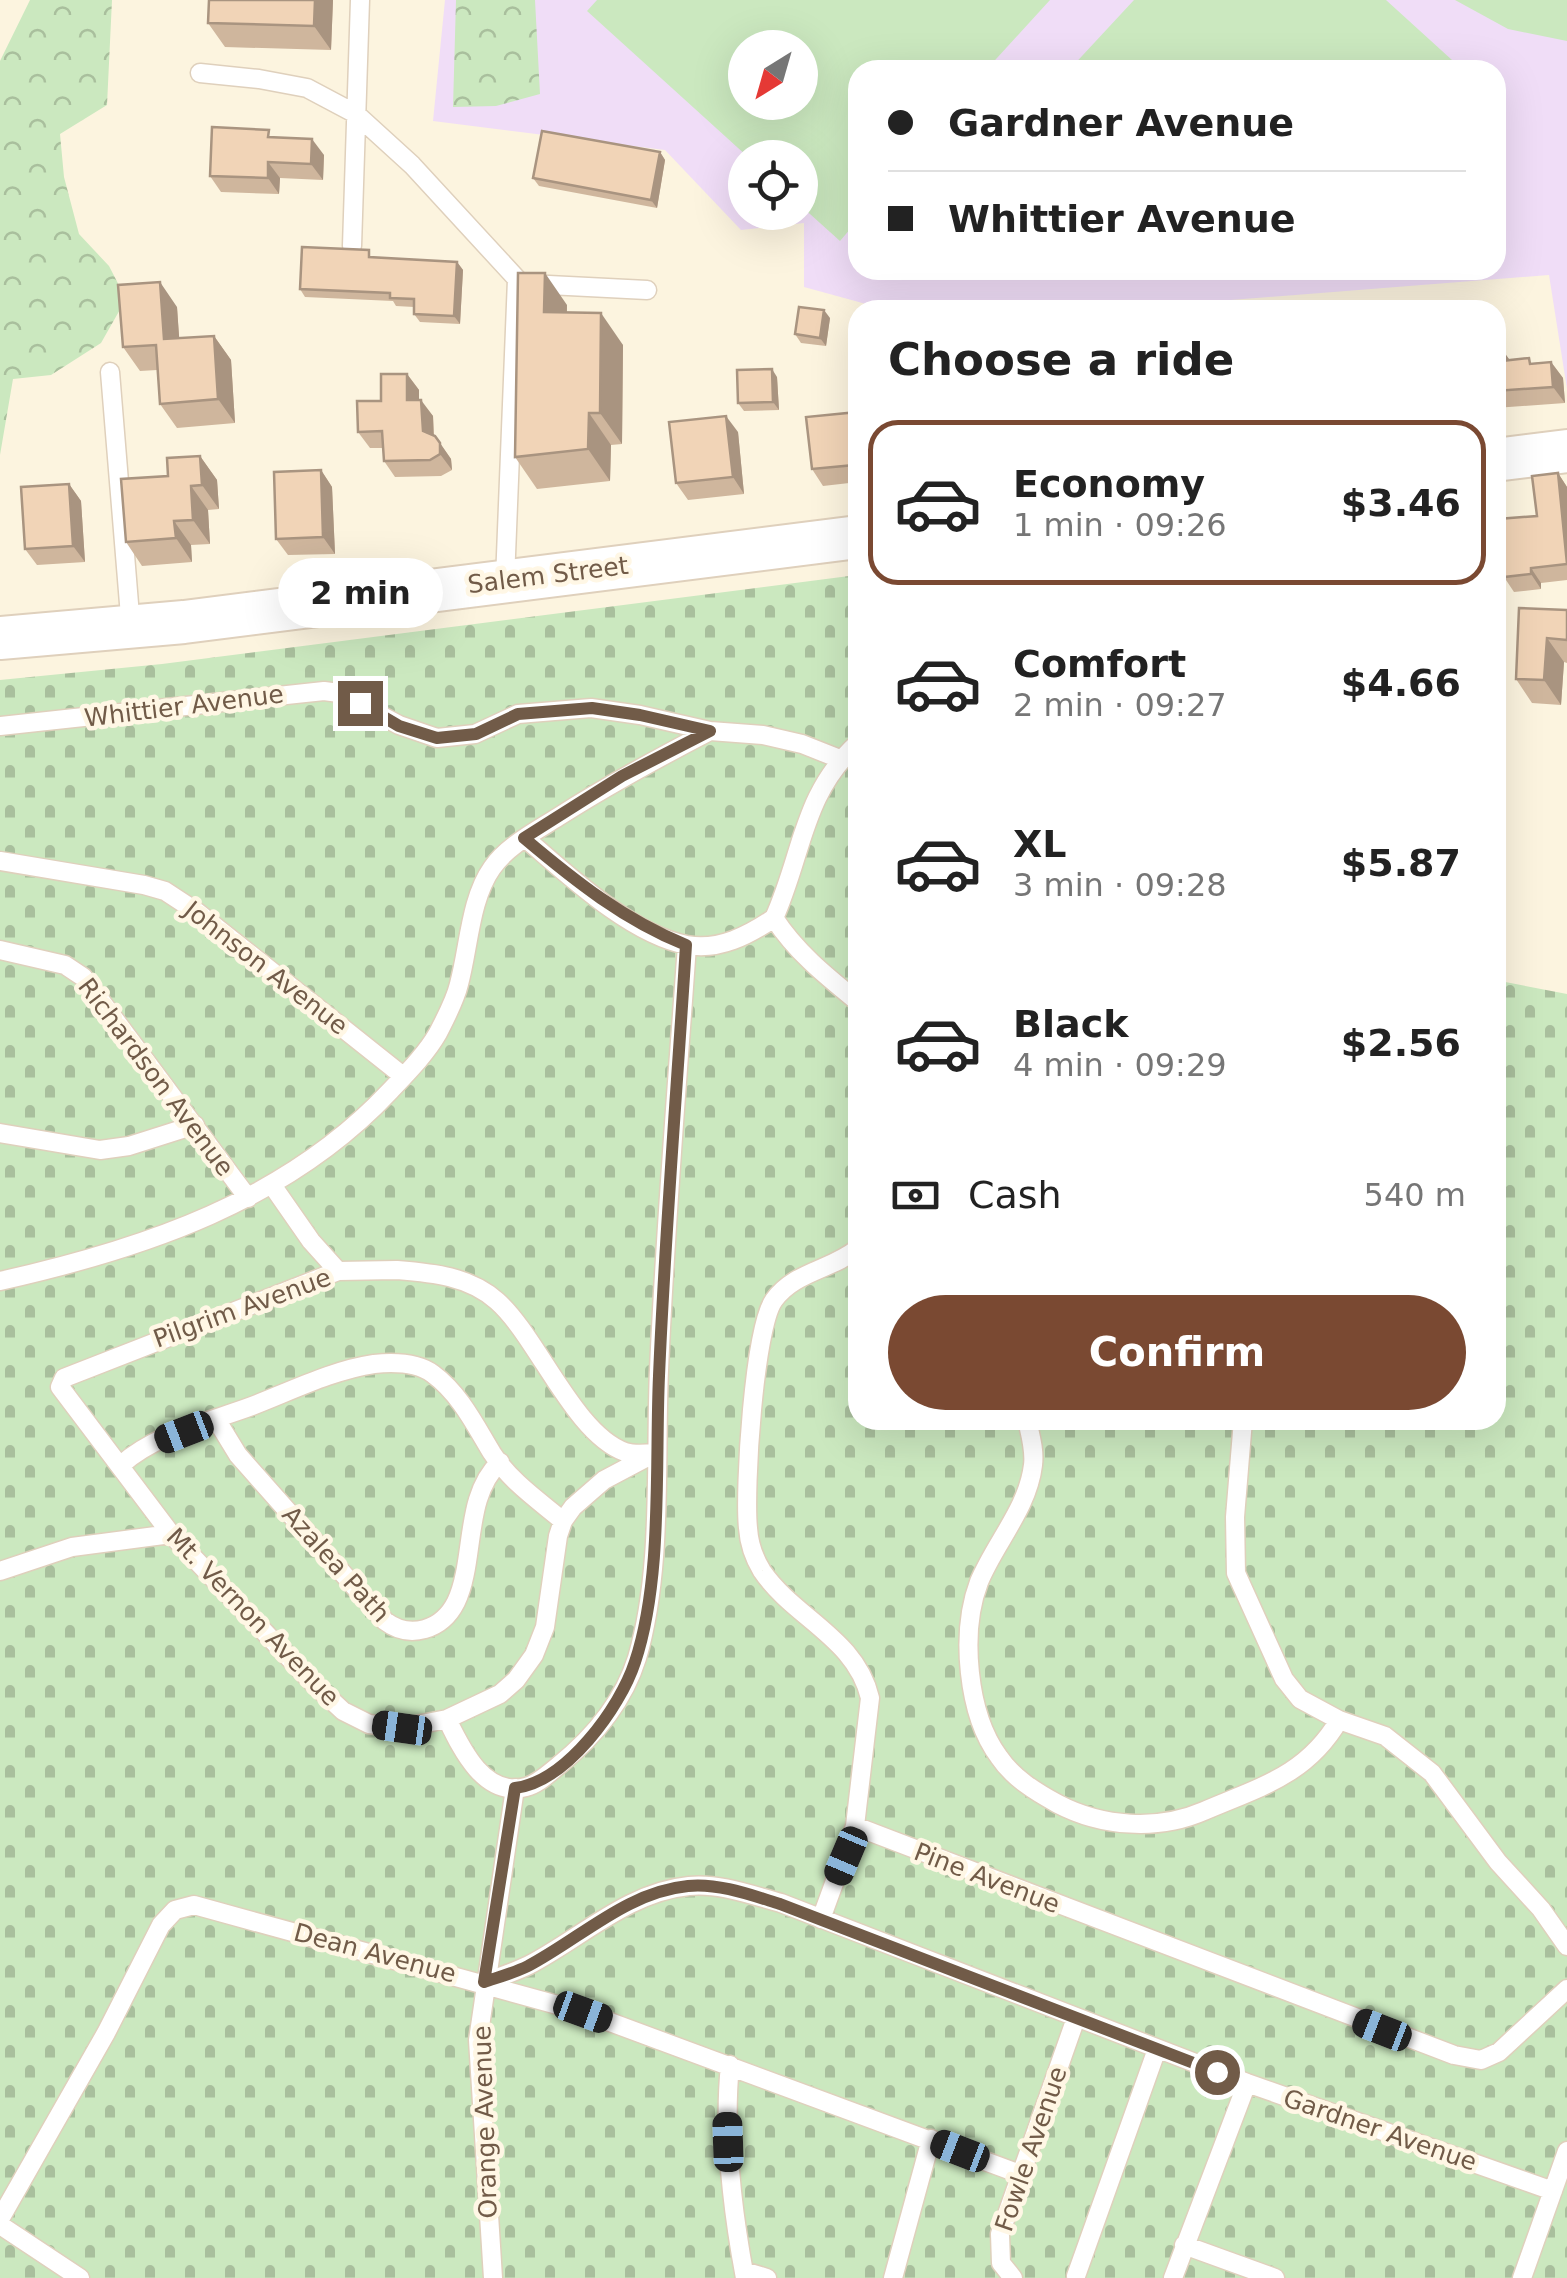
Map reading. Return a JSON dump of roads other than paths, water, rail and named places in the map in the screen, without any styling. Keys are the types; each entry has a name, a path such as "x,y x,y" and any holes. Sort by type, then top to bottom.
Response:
{"street":[{"path":"1506,459 1567,452"},
{"name":"Salem Street","path":"0,638 131,628 848,538"}],"lane":[{"path":"352,246 360,0"},
{"path":"200,73 259,78 307,88 356,114 412,164 514,274 519,283 505,580"},
{"path":"519,283 647,290"},
{"path":"110,372 131,628"},
{"name":"Whittier Avenue","path":"0,726 324,691 338,693 399,726 437,738 476,734 518,714 592,708 629,712 710,731 763,735 802,744 840,759"},
{"path":"0,1281 79,1263 170,1234 272,1185 364,1118 436,1035 458,988 482,888 493,866 524,838 622,776 710,731"},
{"path":"524,838 623,915 686,945 729,942 774,918 812,804 848,752"},
{"name":"Johnson Avenue","path":"0,861 144,884 164,891 211,923 403,1076"},
{"path":"774,918 812,965 848,994"},
{"path":"448,1718 463,1753 482,1775 515,1788 538,1781 580,1749 607,1718 628,1680 644,1631 649,1600 661,1315 686,945"},
{"name":"Richardson Avenue","path":"0,950 65,965 77,972 248,1198"},
{"path":"0,1133 100,1150 129,1146 195,1125"},
{"path":"272,1185 311,1241 338,1271"},
{"path":"820,1919 855,1826 870,1698 866,1681 826,1630 782,1594 760,1568 750,1541 746,1508 758,1352 768,1312 792,1282 848,1256"},
{"name":"Pilgrim Avenue","path":"60,1385 64,1378 122,1352 338,1271 437,1273 476,1288 507,1311 567,1398 613,1447 629,1454 655,1453"},
{"path":"121,1465 151,1444 350,1369 404,1363 431,1372 449,1389 513,1480 563,1521 604,1480 655,1453"},
{"name":"Mt. Vernon Avenue","path":"60,1385 62,1393 121,1465 170,1534 280,1651 343,1711 369,1724 402,1728 448,1718 500,1694 516,1680 534,1655 545,1628 563,1521"},
{"name":"Azalea Path","path":"216,1420 238,1455 385,1621 403,1632 434,1626 456,1602 478,1504 487,1479 500,1462"},
{"path":"1028,1430 1033,1465 1009,1527 980,1580 972,1608 969,1672 989,1742 1020,1780 1062,1806 1090,1816 1135,1824 1163,1824 1192,1816 1300,1766 1326,1744 1339,1720"},
{"path":"1242,1430 1235,1517 1236,1572 1284,1679 1300,1699 1339,1720 1385,1736 1432,1773 1567,1946"},
{"path":"0,1570 72,1547 170,1534"},
{"name":"Orange Avenue","path":"493,2278 478,2040 515,1788"},
{"name":"Pine Avenue","path":"855,1826 1454,2055 1481,2060 1499,2052 1567,1989"},
{"name":"Gardner Avenue","path":"484,1982 527,1966 600,1920 652,1894 690,1886 738,1891 1247,2083 1553,2190"},
{"name":"Dean Avenue","path":"0,2222 106,2033 161,1925 176,1910 202,1906 583,2012 1020,2174"},
{"name":"Fowle Avenue","path":"1012,2278 1001,2263 999,2243 1076,2018"},
{"path":"1076,2277 1158,2049"},
{"path":"730,2064 728,2142 744,2274 767,2278"},
{"path":"1173,2278 1247,2083"},
{"path":"893,2278 930,2139"},
{"path":"1522,2278 1567,2151"},
{"path":"0,2222 80,2278"},
{"path":"1184,2244 1275,2278"}]}
